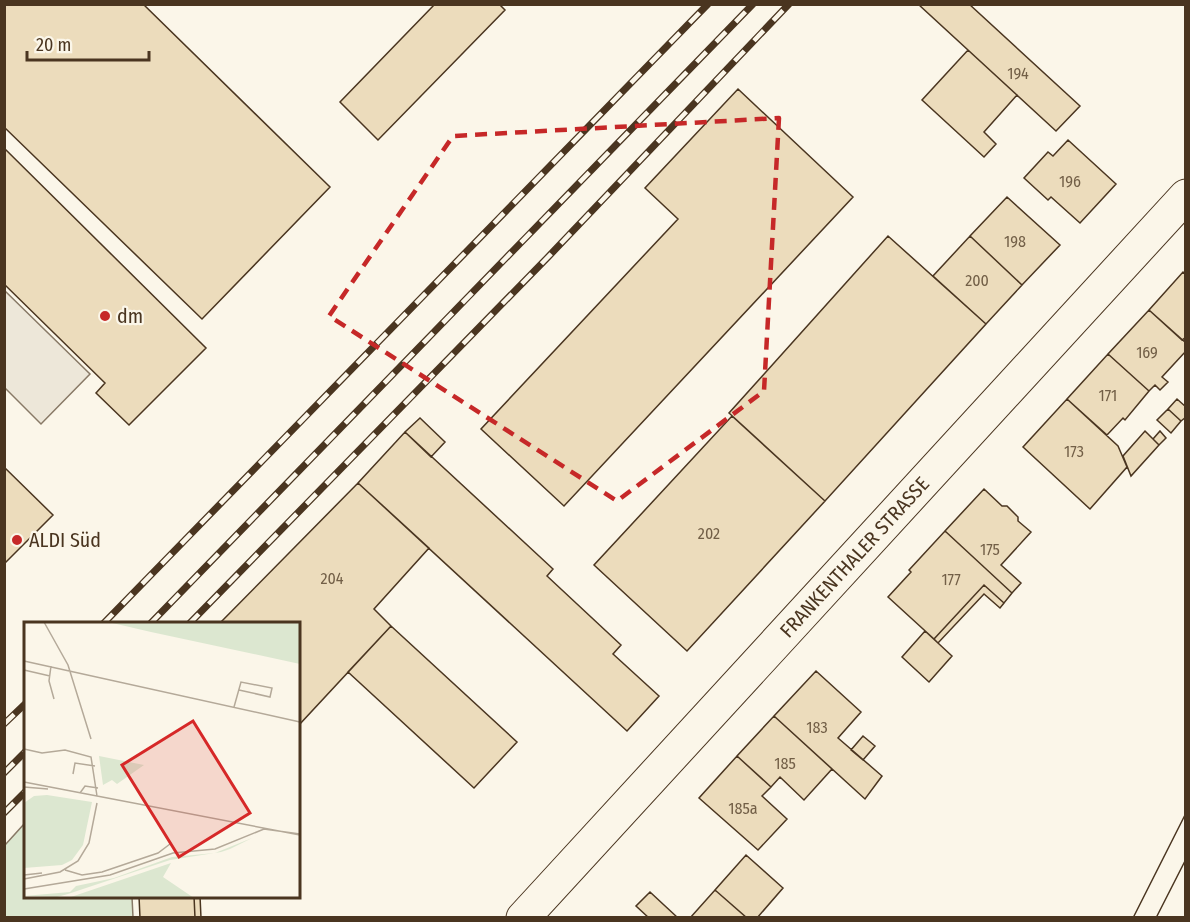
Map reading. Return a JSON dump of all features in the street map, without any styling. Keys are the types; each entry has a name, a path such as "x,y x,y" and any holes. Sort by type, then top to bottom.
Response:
{"street":[{"name":"FRANKENTHALER STRASSE","path":"523,918 1185,196"}],"highlighted area":[{"path":"779,118 764,391 617,501 329,316 453,136"}],"green space":[{"path":"24,824 24,898 132,898 133,917 5,917 5,845"}],"shaded area":[{"name":"dm","path":"4,290 90,374 41,424 5,388"}],"building":[{"path":"4,4 143,4 330,187 202,319 4,127"},
{"path":"435,4 499,4 505,10 378,140 340,102"},
{"path":"918,4 969,4 1080,106 1056,131"},
{"path":"968,50 1017,95 984,132 996,144 984,157 922,100"},
{"path":"738,89 853,197 564,506 481,429 678,219 645,188"},
{"path":"1068,140 1116,184 1080,223 1051,197 1048,200 1024,178 1048,152 1053,156"},
{"name":"dm","path":"4,148 206,348 129,425 96,393 105,383 4,284"},
{"path":"1007,197 1060,245 1022,285 970,236"},
{"path":"888,236 986,324 825,501 729,413"},
{"path":"970,236 1022,285 986,324 933,276"},
{"path":"1183,272 1186,275 1186,337 1182,340 1149,310"},
{"path":"1149,310 1186,343 1186,351 1162,377 1168,382 1160,390 1155,385 1149,391 1108,354"},
{"path":"1108,354 1149,391 1125,420 1123,418 1107,435 1067,399"},
{"path":"1067,399 1118,446 1127,467 1090,509 1023,447"},
{"path":"1177,399 1186,407 1186,417 1181,421 1168,409"},
{"path":"1168,409 1181,421 1171,433 1157,420"},
{"path":"732,416 825,501 687,651 594,565"},
{"path":"420,418 445,442 431,457 405,432"},
{"path":"1145,431 1159,445 1131,476 1123,456"},
{"path":"1160,431 1166,438 1159,445 1153,439"},
{"path":"405,432 553,569 547,576 621,645 613,654 659,696 627,731 358,483"},
{"name":"ALDI Süd","path":"4,467 53,515 4,564"},
{"path":"358,483 429,548 374,609 391,626 300,724 300,622 221,622"},
{"path":"984,489 1002,506 1007,506 1018,517 1018,521 1031,532 1001,565 1021,583 1012,593 945,531"},
{"path":"945,531 1012,593 1004,603 984,585 934,639 888,597"},
{"path":"984,585 1004,603 1000,608 984,594 938,643 934,639"},
{"path":"391,626 517,742 474,788 348,672"},
{"path":"925,631 952,656 929,682 902,657"},
{"path":"816,671 861,712 838,738 882,776 865,799 774,716"},
{"path":"774,716 832,769 804,800 780,777 771,787 737,756"},
{"path":"863,736 875,746 863,760 851,750"},
{"path":"737,756 771,787 762,796 787,819 758,850 699,798"},
{"path":"746,855 783,888 757,918 747,918 715,890"},
{"path":"715,890 747,918 690,918"},
{"path":"650,892 678,918 649,918 636,906"},
{"path":"139,898 194,898 195,918 140,918"},
{"path":"194,898 200,898 201,918 195,918"}],"tram line":[{"path":"1133,918 1186,813"},
{"path":"1156,918 1186,859"}],"railway":[{"path":"105,622 708,4"},
{"path":"152,622 753,4"},
{"path":"191,622 549,256 789,4"},
{"path":"4,724 24,705"},
{"path":"4,773 24,753"},
{"path":"4,813 24,793"}],"place":[{"name":"dm","path":"105,316"},
{"name":"ALDI Süd","path":"17,540"}]}
